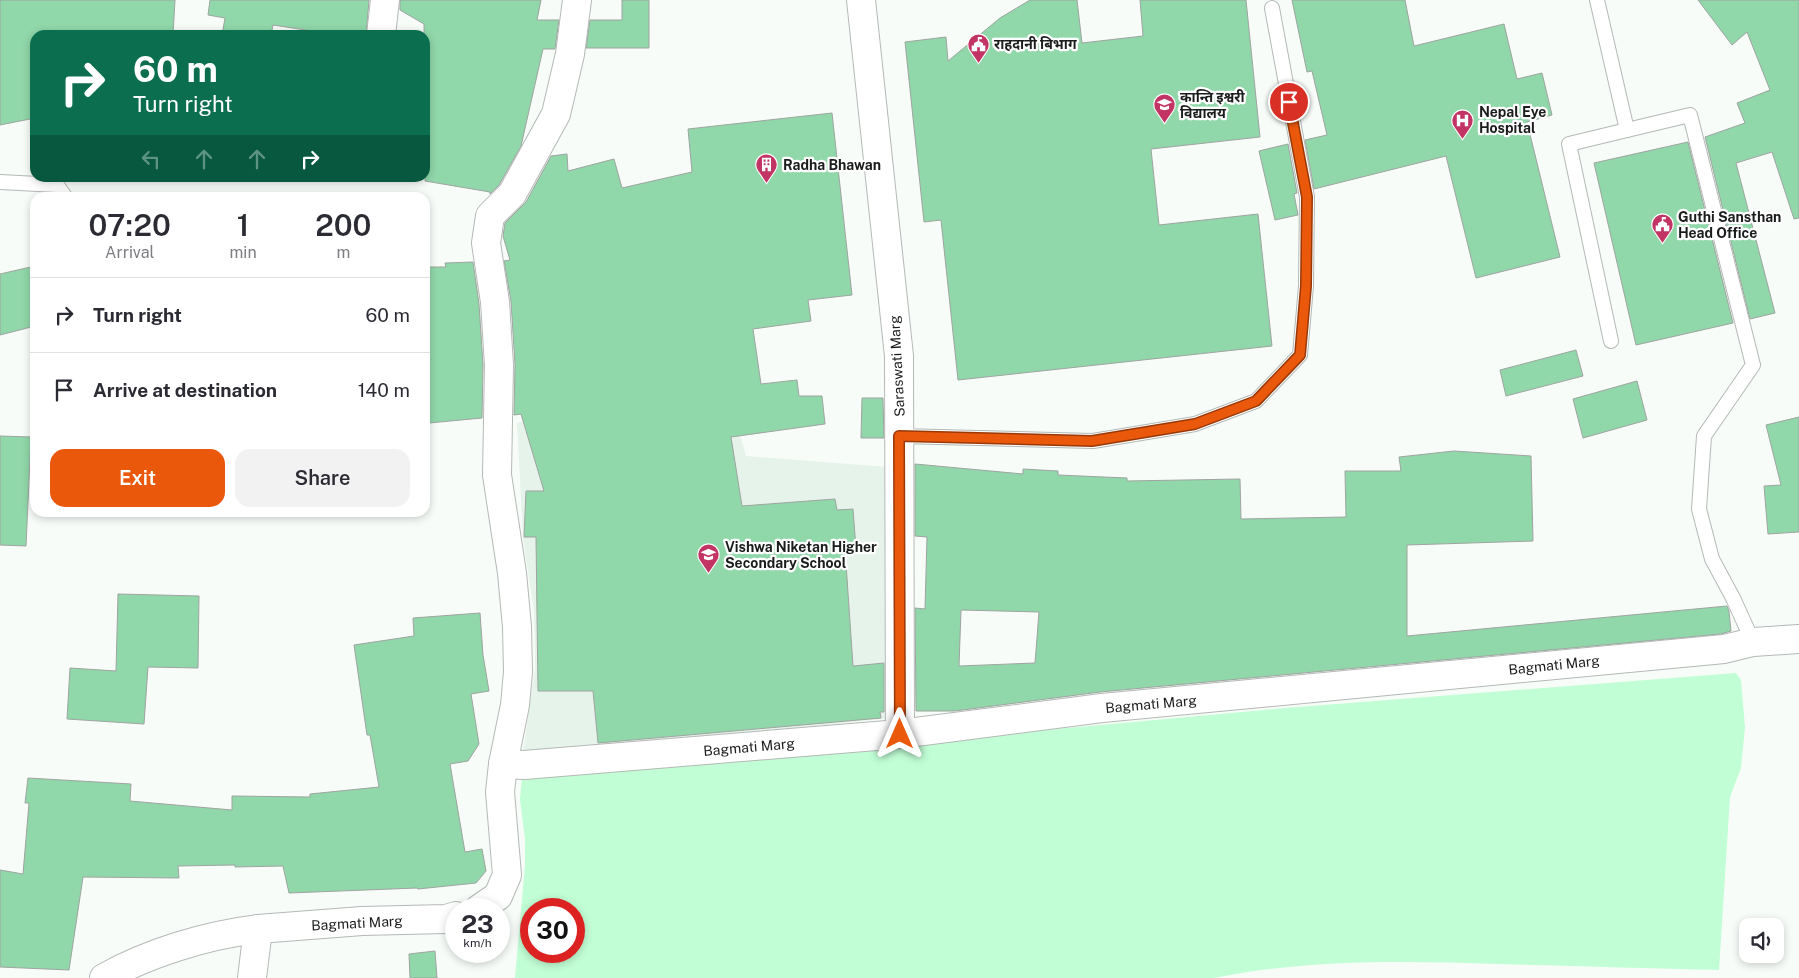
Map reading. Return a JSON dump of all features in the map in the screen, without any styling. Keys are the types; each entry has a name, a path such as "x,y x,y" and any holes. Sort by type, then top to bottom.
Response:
{"street":[{"path":"382,30 385,0"},
{"path":"495,898 498,896 507,875 500,792 503,764 515,705 518,672 517,627 512,573 497,475 499,365 495,302 486,243 490,216 512,194 556,114 570,54 577,0"},
{"name":"Saraswati Marg","path":"861,0 899,356 900,734"},
{"name":"Bagmati Marg","path":"503,764 524,764 900,734 1102,708 1724,649 1753,642 1799,639"},
{"name":"Bagmati Marg","path":"104,978 130,964 161,952 208,939 255,954 362,921 445,919"}],"lane":[{"path":"1597,0 1627,130"},
{"path":"899,436 1092,441 1195,424 1256,401 1300,355 1306,286 1307,197 1272,8"},
{"path":"1611,341 1569,144 1690,115 1752,365 1704,436 1699,509 1712,559 1733,598 1753,642"},
{"path":"0,182 57,185 62,192"}],"shaded area":[{"name":"Vishwa Niketan Higher Secondary School","path":"720,365 746,456 888,467 891,718 527,757 523,752 535,668 534,611 523,538 517,423"}],"green space":[{"path":"1736,673 1741,680 1745,727 1741,768 1730,797 1719,970 1391,962 1285,967 1214,978 515,978 520,922 520,963 585,963 585,898 522,898 525,839 520,800 522,776 1285,708"}],"building":[{"path":"0,0 175,0 173,30 30,30 30,119 0,125"},
{"path":"210,0 369,0 366,30 306,30 273,25 272,30 223,30 225,18 208,15"},
{"path":"400,0 541,0 537,20 559,20 555,49 543,49 521,146 499,185 490,194 490,192 430,182 430,30 424,30 424,24 400,10"},
{"path":"622,0 649,0 649,48 586,48 590,20 622,20"},
{"path":"1030,0 1077,0 1082,43 1143,36 1140,0 1246,0 1260,137 1151,149 1159,225 1258,214 1272,346 958,380 941,220 924,222 905,42 946,37 948,61 1000,18"},
{"name":"Nepal Eye Hospital","path":"1292,0 1405,0 1414,46 1504,24 1517,79 1542,73 1552,115 1527,122 1560,257 1476,278 1446,156 1314,189 1305,140 1327,135 1312,71 1307,72"},
{"path":"1698,0 1799,0 1799,218 1794,219 1772,152 1736,163 1775,313 1750,319 1705,137 1745,123 1737,103 1770,90 1747,32 1732,45"},
{"path":"832,113 852,295 808,300 811,321 753,329 761,384 797,380 799,396 822,396 825,424 731,437 742,506 835,499 837,510 853,509 856,549 845,549 853,666 884,663 884,712 880,712 881,718 598,743 593,691 538,691 536,537 524,537 526,491 544,491 521,414 514,415 515,364 511,301 504,261 510,260 503,236 505,223 526,202 551,156 567,154 568,171 614,159 622,188 692,172 688,129"},
{"name":"Guthi Sansthan Head Office","path":"1688,142 1733,323 1636,345 1594,163"},
{"path":"1288,144 1297,193 1294,194 1298,215 1275,220 1259,151"},
{"path":"473,262 479,304 483,365 482,418 430,423 430,267 446,267 445,263"},
{"path":"30,267 30,327 0,335 0,274"},
{"path":"1576,350 1583,376 1506,396 1500,370"},
{"path":"1637,381 1647,420 1583,438 1573,399"},
{"path":"862,398 883,398 884,438 861,438"},
{"path":"1799,417 1799,532 1768,534 1764,486 1781,485 1766,425"},
{"path":"0,436 30,437 26,546 0,545"},
{"path":"1454,451 1531,456 1533,541 1407,545 1407,636 1727,606 1731,631 1721,634 1100,692 955,711 916,711 915,608 925,609 927,537 915,536 915,464 1023,474 1023,469 1058,471 1058,475 1127,478 1127,481 1240,479 1241,519 1346,517 1345,471 1401,471 1399,457","holes":["961,610 1039,612 1035,663 959,666"]},
{"path":"118,594 199,596 198,668 148,667 144,724 67,719 70,668 116,671"},
{"path":"480,613 483,655 489,691 471,694 479,744 468,761 450,764 465,852 482,849 486,871 476,883 418,889 289,893 283,866 235,867 235,865 178,866 179,878 83,877 69,970 0,967 0,870 23,874 29,803 25,803 28,778 131,784 130,801 232,810 232,796 310,797 310,794 379,787 370,735 367,735 354,645 414,636 413,618"},
{"path":"435,951 437,978 410,978 409,954"}],"place":[{"name":"राहदानी बिभाग","path":"978,63"},
{"name":"कान्ति इश्वरी विद्यालय","path":"1164,124"},
{"name":"Nepal Eye Hospital","path":"1463,139"},
{"name":"Radha Bhawan","path":"767,184"},
{"name":"Guthi Sansthan Head Office","path":"1662,244"},
{"name":"Vishwa Niketan Higher Secondary School","path":"709,574"}],"route":[{"path":"900,734 899,436 1092,441 1195,424 1256,401 1300,355 1306,286 1307,197 1289,102"}]}
